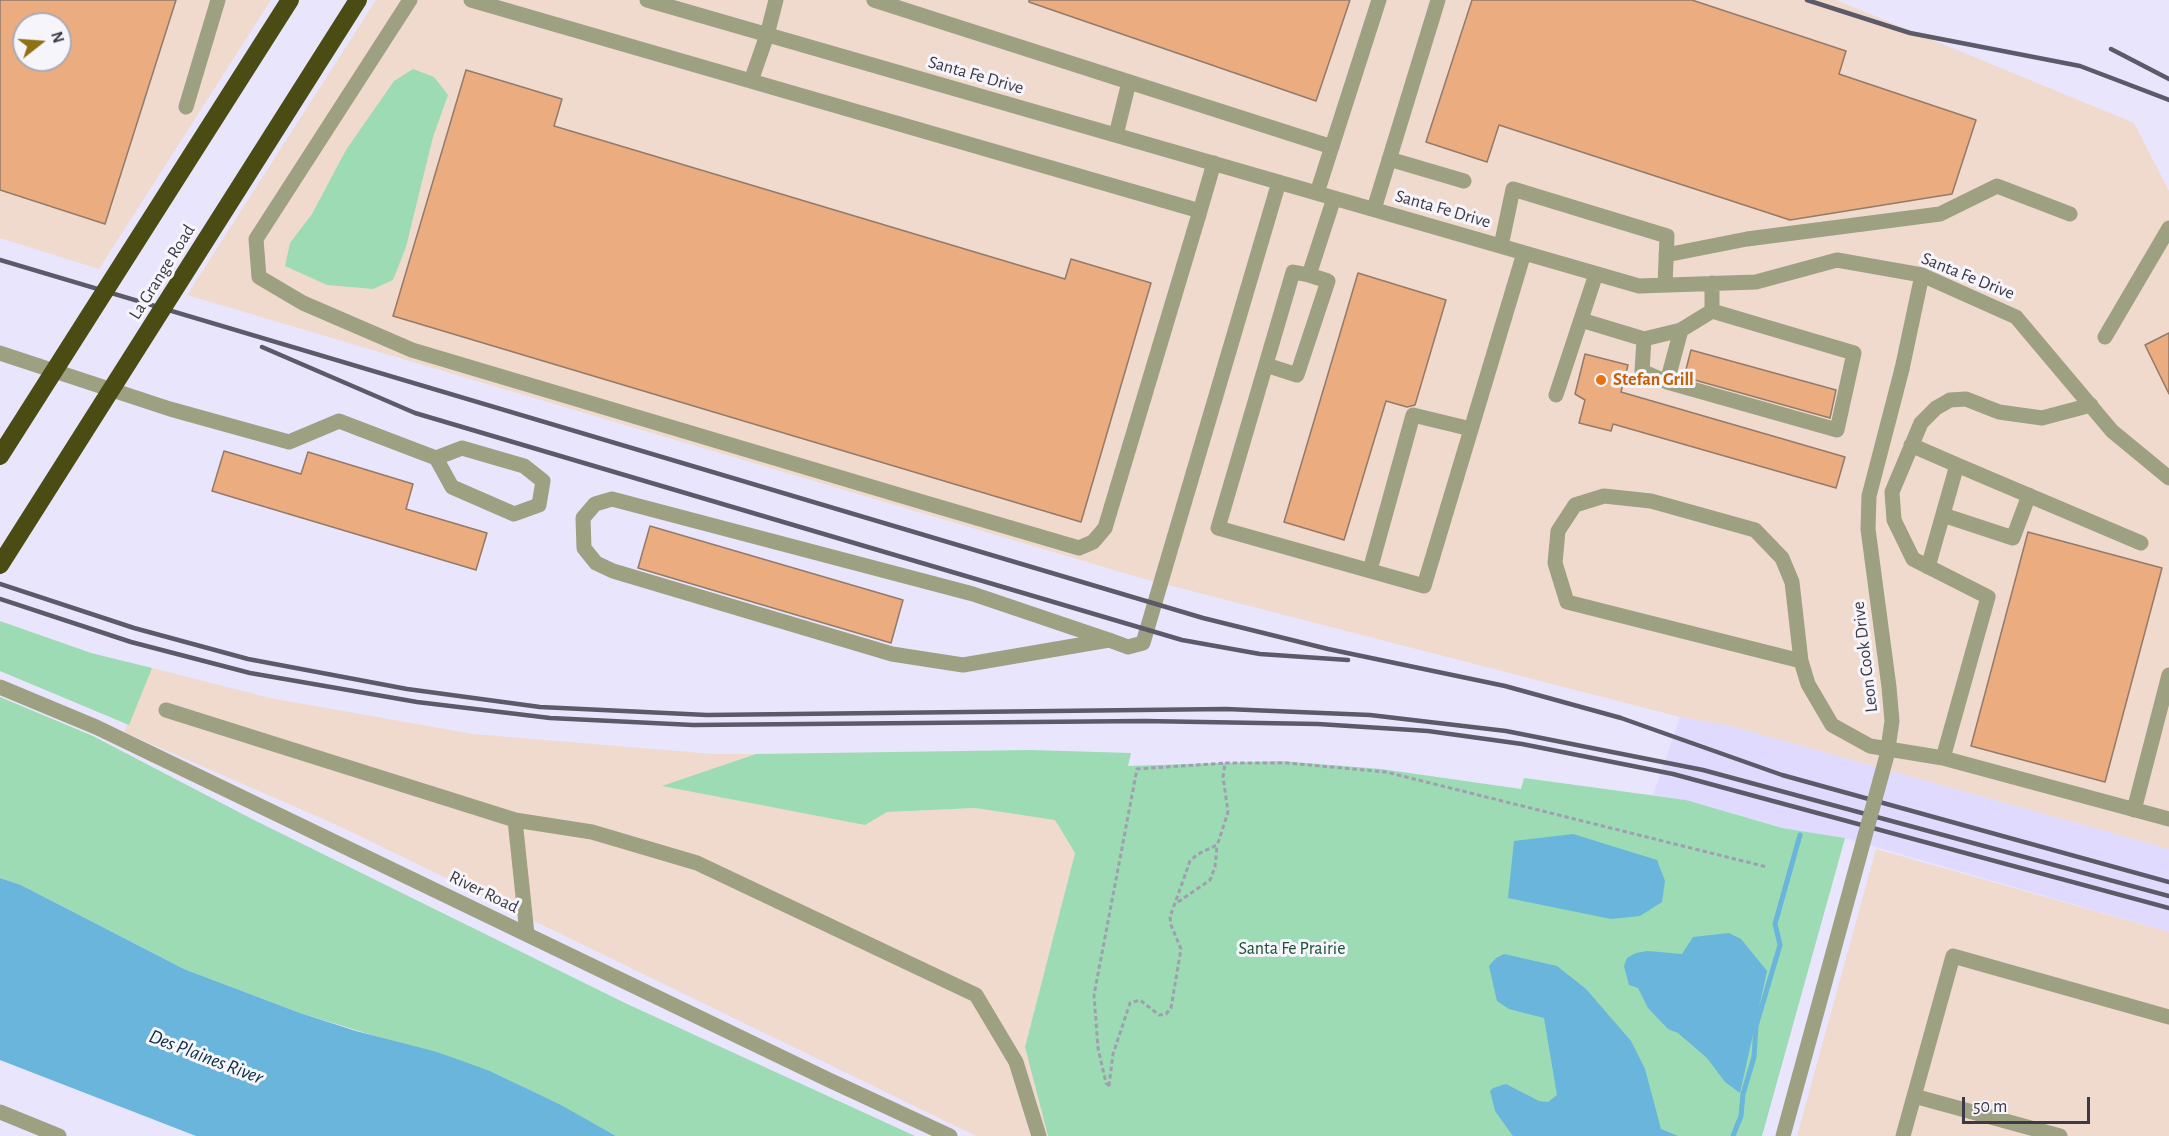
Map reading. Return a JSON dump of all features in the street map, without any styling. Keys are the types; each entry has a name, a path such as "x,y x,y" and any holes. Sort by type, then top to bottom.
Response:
{"highway":[{"name":"La Grange Road","path":"0,456 290,0"},
{"name":"La Grange Road","path":"0,565 358,0"}],"street":[{"path":"186,107 218,0"},
{"path":"410,0 256,239 259,277 303,303 412,350 1079,548 1094,542 1105,528 1214,164"},
{"path":"471,0 1200,211"},
{"name":"Santa Fe Drive","path":"647,0 1639,286 1756,282 1837,260 1922,275 2016,317 2112,431 2169,477"},
{"path":"751,81 776,0"},
{"path":"874,0 1332,147"},
{"path":"1317,193 1379,0"},
{"path":"1374,209 1438,0"},
{"path":"1116,135 1130,82"},
{"path":"1389,159 1464,181"},
{"path":"1109,640 963,665 892,654 613,571 596,563 584,548 583,518 595,504 612,499 973,594 1128,646 1143,643 1149,630 1279,182"},
{"path":"1666,255 1747,239 1940,214 1997,186 2070,214"},
{"path":"1501,246 1513,189 1666,236 1665,285"},
{"path":"1309,274 1334,198"},
{"path":"2105,337 2169,228"},
{"path":"1266,365 1297,375 1328,281 1309,274 1293,272 1218,528 1424,586 1524,253"},
{"path":"1556,395 1596,274"},
{"name":"Leon Cook Drive","path":"1783,1136 1887,755 1892,721 1868,529 1869,496 1902,369 1922,275"},
{"path":"1712,283 1712,311"},
{"path":"1581,320 1644,339 1680,330 1712,311 1854,354 1837,430 1667,382 1642,371 1644,339"},
{"path":"1667,382 1680,330"},
{"path":"0,353 170,409 289,442 339,421 436,458 452,487 514,514 539,505 543,481 524,466 462,448 436,458"},
{"path":"1943,758 1988,597 1913,559 1894,520 1892,492 1911,445 1921,423 1936,408 1950,400 1966,399 2000,412 2042,418 2091,405"},
{"path":"1370,570 1413,416 1471,429"},
{"path":"1911,445 2141,543"},
{"path":"1928,567 1958,465"},
{"path":"1943,515 2013,538 2029,495"},
{"path":"1801,661 1567,602 1555,563 1558,531 1575,506 1604,496 1651,501 1755,530 1782,558 1792,582 1801,661 1808,684 1832,725 1870,746 1943,758 2169,819"},
{"path":"2134,810 2169,675"},
{"name":"River Road","path":"0,687 96,727 950,1136"},
{"path":"166,710 515,820 592,831 697,863 976,995 1016,1062 1039,1136"},
{"path":"515,820 527,934"},
{"path":"1902,1136 1953,956 2169,1017"},
{"path":"1914,1096 2061,1136"},
{"path":"0,1112 59,1136"}],"path":[{"path":"1217,845 1198,854 1190,861 1178,902 1172,911 1170,921 1181,949 1171,1008 1166,1014 1159,1015 1140,1000 1130,1003 1113,1054 1109,1086 1106,1083 1098,1048 1095,995 1137,769 1225,763 1299,764 1386,772 1767,867"},
{"path":"1178,902 1210,880 1215,867 1217,845 1228,813 1223,777 1225,763"}],"shaded area":[{"path":"0,0 271,0 99,269 0,238"},
{"path":"376,0 1836,0 2134,123 2169,191 2169,849 1731,726 1680,717 1141,578 187,295"},
{"path":"152,668 270,698 473,734 713,754 756,754 664,786 865,824 887,812 975,808 1055,819 1075,853 1025,1047 1048,1136 976,1136 339,826 124,732"},
{"path":"1680,717 1731,726 2169,849 2169,932 1845,838 1782,828 1686,800 1653,795"},
{"path":"1876,849 2169,932 2169,1136 1797,1136"}],"green space":[{"path":"413,69 434,77 448,95 433,137 406,247 393,280 373,289 327,285 285,266 290,243 312,214 346,150 394,81"},
{"path":"0,621 91,653 152,668 129,725 0,671"},
{"path":"0,697 93,736 252,819 625,1003 915,1136 616,1136 560,1105 490,1071 300,1013 184,969 21,885 0,878"},
{"name":"Santa Fe Prairie","path":"1031,750 1131,753 1128,766 1280,761 1381,769 1521,789 1524,778 1686,800 1782,828 1845,838 1762,1136 1048,1136 1025,1047 1075,853 1055,820 975,808 887,812 865,825 662,786 756,754"}],"water":[{"path":"1573,834 1657,860 1665,881 1662,902 1640,916 1611,919 1508,898 1514,841"},
{"name":"Des Plaines River","path":"0,878 21,885 184,969 300,1013 356,1031 437,1052 490,1071 561,1105 616,1136 196,1136 0,1060"},
{"path":"1729,933 1741,939 1767,971 1740,1093 1725,1082 1707,1058 1678,1033 1668,1029 1648,1008 1638,988 1629,985 1624,966 1627,958 1636,953 1648,951 1682,954 1693,937"},
{"path":"1504,954 1557,966 1586,989 1631,1041 1645,1069 1661,1129 1678,1136 1513,1136 1495,1111 1490,1091 1493,1088 1506,1084 1539,1101 1548,1102 1557,1095 1544,1018 1509,1009 1497,1001 1489,966 1496,958"}],"building":[{"path":"0,0 176,0 105,224 0,190"},
{"path":"1029,0 1350,0 1316,101 1029,2"},
{"path":"1472,0 1692,0 1846,51 1839,74 1976,120 1952,194 1790,220 1499,125 1487,162 1426,142"},
{"path":"466,70 562,99 554,126 1065,279 1071,259 1151,283 1081,522 393,316"},
{"path":"1358,273 1446,300 1415,405 1407,407 1386,401 1344,540 1284,522"},
{"path":"2169,333 2169,394 2145,345"},
{"path":"1691,350 1836,390 1830,418 1684,377"},
{"path":"1585,354 1628,365 1621,392 1845,457 1836,488 1613,424 1611,431 1579,423 1585,400 1575,394"},
{"path":"224,451 301,474 308,452 413,484 406,509 487,533 476,570 212,491"},
{"path":"650,526 903,600 891,643 638,568"},
{"path":"2028,532 2162,568 2105,782 1971,746"}],"waterway":[{"path":"1733,1136 1741,1116 1743,1094 1754,1057 1756,1026 1780,945 1775,924 1800,835"}],"railway":[{"path":"1807,0 1910,33 2080,66 2169,100"},
{"path":"2111,49 2169,79"},
{"path":"0,260 1203,618 1328,649 1505,686 1621,718 1782,775 2169,882"},
{"path":"262,347 415,413 1182,640 1260,654 1348,660"},
{"path":"0,584 134,628 248,659 407,689 540,707 707,715 1226,709 1370,715 1506,731 1703,770 2169,896"},
{"path":"0,599 131,642 250,673 417,702 550,718 693,725 1144,721 1318,724 1428,731 1522,744 1673,774 2169,908"}],"place":[{"name":"Stefan Grill","path":"1601,380"}]}
